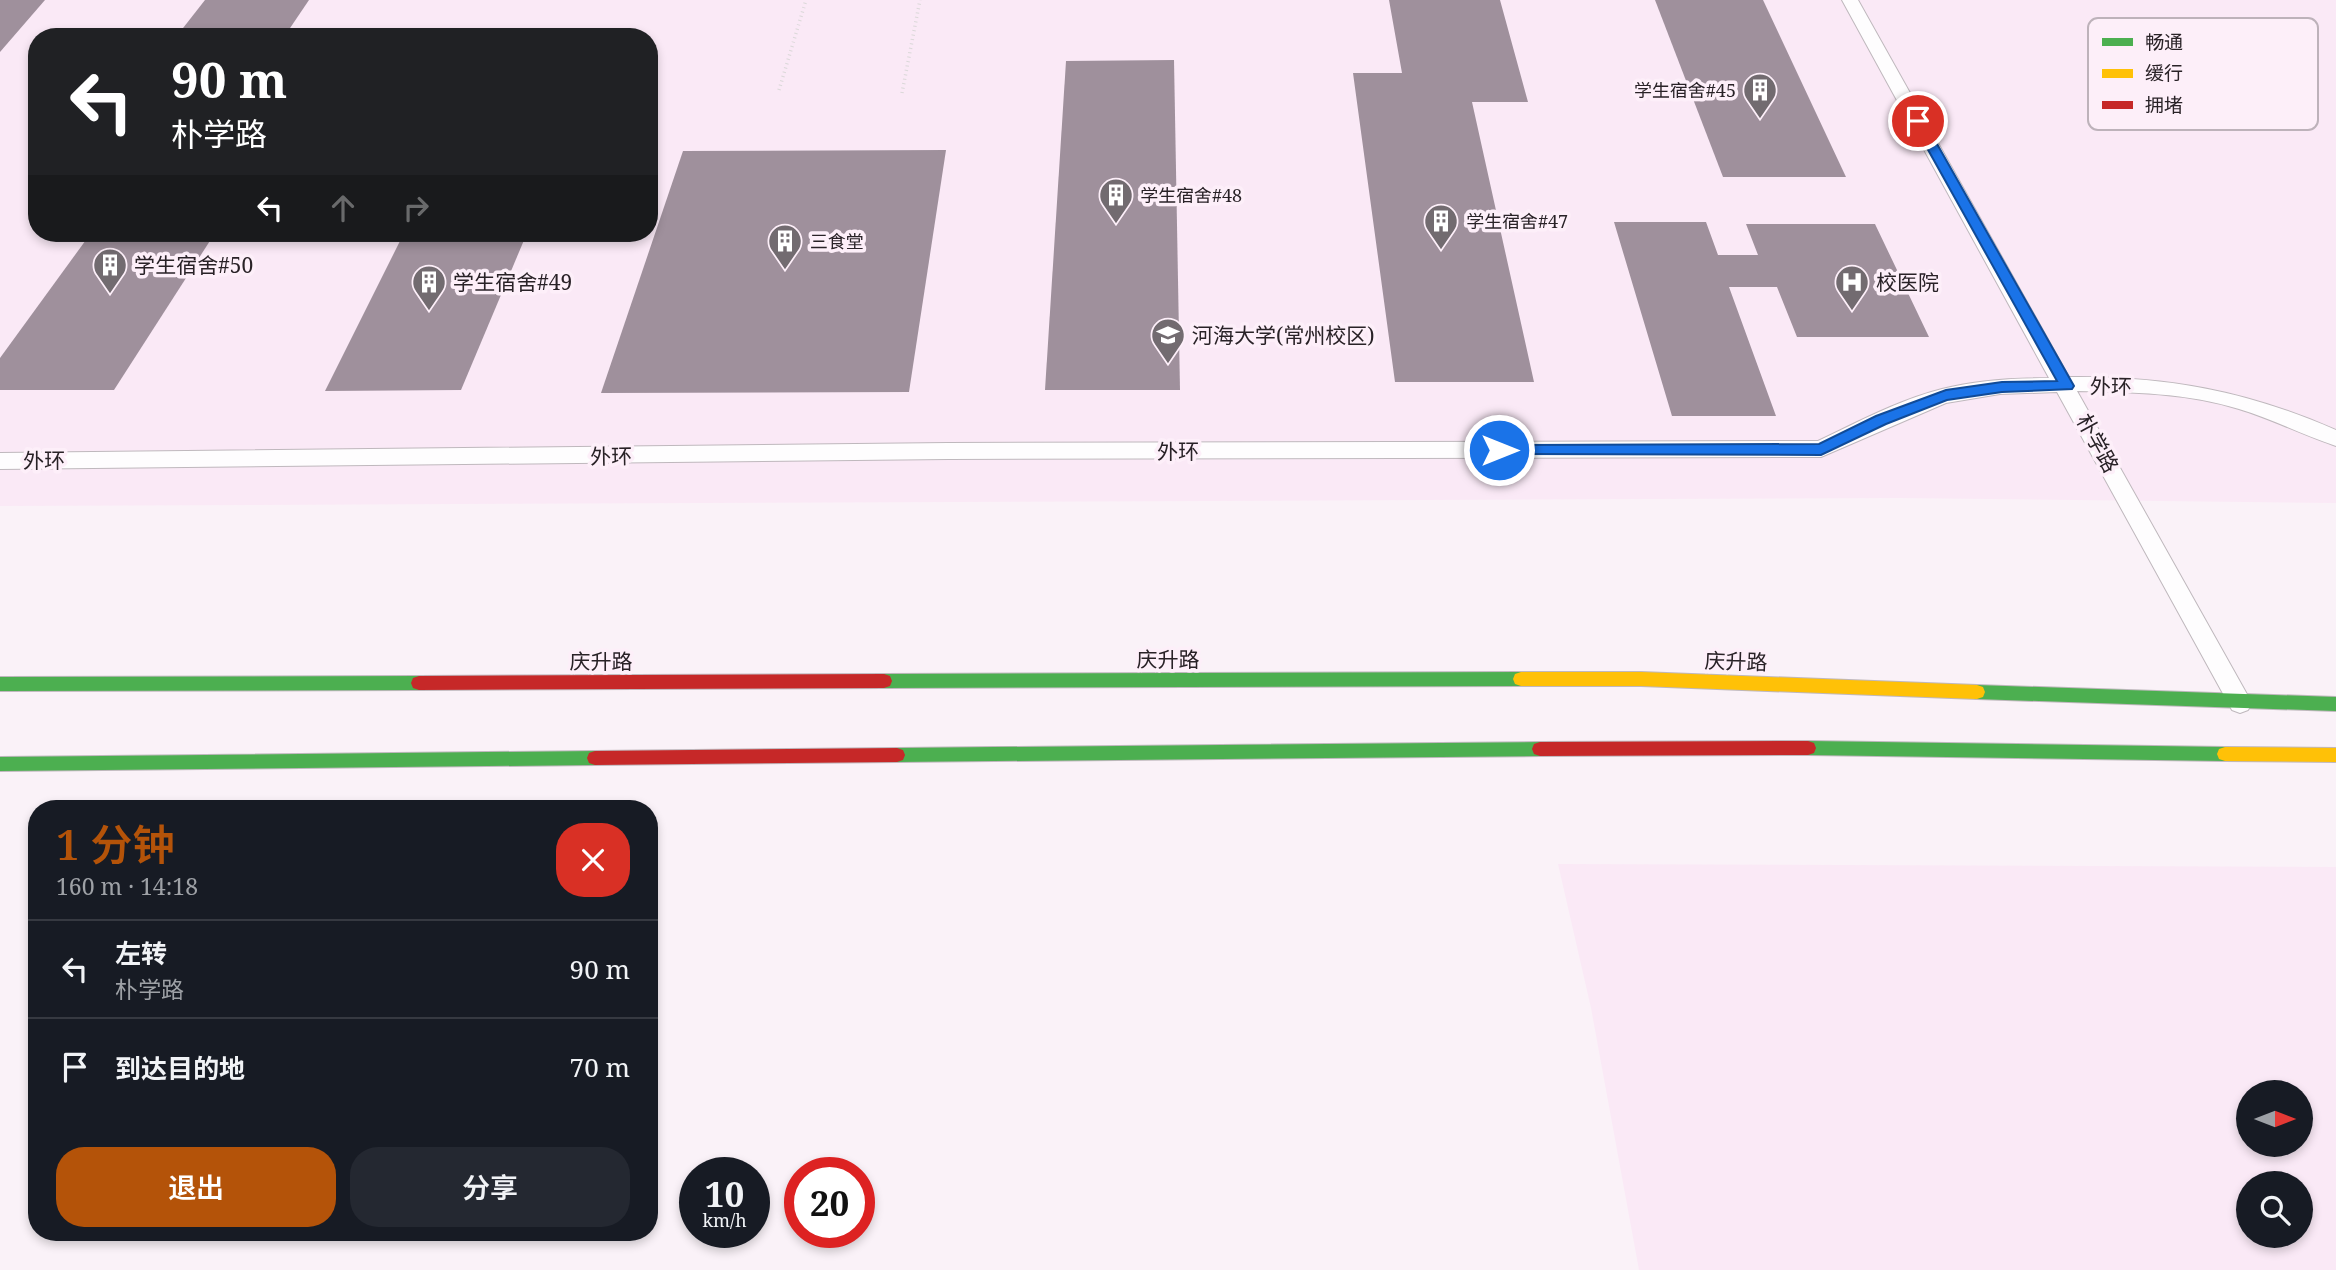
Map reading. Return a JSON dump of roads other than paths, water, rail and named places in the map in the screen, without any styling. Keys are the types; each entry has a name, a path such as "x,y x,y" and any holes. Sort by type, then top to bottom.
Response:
{"main road":[{"name":"庆升路","path":"0,684 1642,679 2240,704 2336,704"},
{"path":"0,764 1698,747 2336,755"}],"lane":[{"name":"朴学路","path":"1850,0 2067,386 2240,704"},
{"name":"外环","path":"0,461 948,451 1821,449 1881,420 1946,395 2002,387 2067,386 2145,387 2214,394 2336,438"}],"place":[{"name":"学生宿舍#45","path":"1760,120"},
{"name":"学生宿舍#48","path":"1116,225"},
{"name":"学生宿舍#47","path":"1441,251"},
{"name":"三食堂","path":"785,271"},
{"name":"学生宿舍#50","path":"110,295"},
{"name":"学生宿舍#49","path":"429,312"},
{"name":"校医院","path":"1852,312"},
{"name":"河海大学(常州校区)","path":"1168,365"}]}
